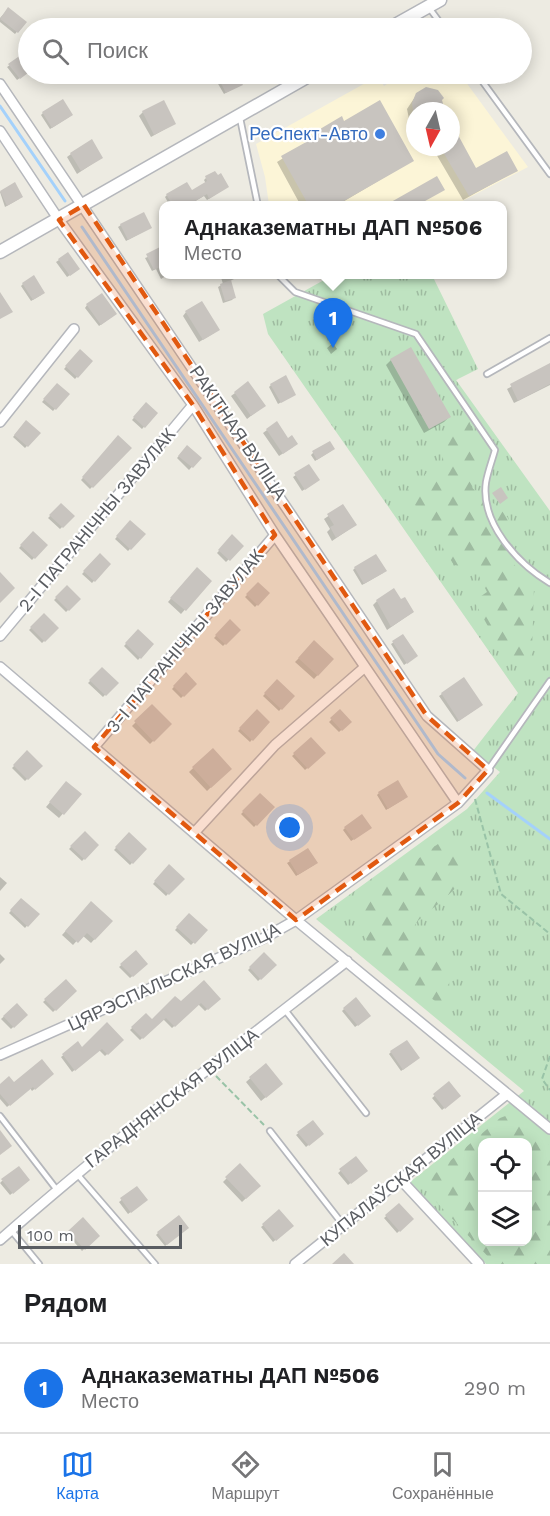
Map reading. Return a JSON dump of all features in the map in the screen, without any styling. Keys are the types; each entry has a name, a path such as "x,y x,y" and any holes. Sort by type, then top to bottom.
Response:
{"street":[{"path":"408,18 434,3"},
{"name":"РАКІТНАЯ ВУЛІЦА","path":"0,84 84,205 427,716 488,770"},
{"path":"0,252 295,84"},
{"name":"РАКІТНАЯ ВУЛІЦА","path":"0,131 59,220 193,405 275,535 458,803"},
{"path":"0,422 74,329"},
{"name":"2-І ПАГРАНІЧНЫ ЗАВУЛАК","path":"0,636 193,405"},
{"name":"3-І ПАГРАНІЧНЫ ЗАВУЛАК","path":"94,747 275,535"},
{"path":"0,667 296,920 550,1129"},
{"path":"194,833 275,745 365,667"},
{"name":"ЦЯРЭСПАЛЬСКАЯ ВУЛІЦА","path":"0,1055 264,938 296,920 458,803 488,770"},
{"name":"ГАРАДНЯНСКАЯ ВУЛІЦА","path":"0,1239 207,1067 347,961"},
{"name":"КУПАЛАЎСКАЯ ВУЛІЦА","path":"295,1264 507,1094"},
{"path":"400,1180 479,1264"}],"lane":[{"path":"434,3 440,18"},
{"path":"484,84 550,174"},
{"path":"240,116 257,201"},
{"path":"282,279 295,292 416,334 495,450 486,483 487,509 503,540 528,570 550,583"},
{"path":"487,374 550,338"},
{"path":"488,770 550,681"},
{"path":"285,1010 366,1113"},
{"path":"0,1116 57,1190"},
{"path":"270,1131 344,1226"},
{"path":"76,1174 155,1264"},
{"path":"11,1230 39,1264"}],"path":[{"path":"472,790 501,894 550,934"},
{"path":"550,1056 542,1079 550,1090"},
{"path":"207,1067 270,1131"}],"highlighted area":[{"path":"84,205 427,716 488,770 458,803 296,920 94,747 275,535 193,405 59,220"}],"shaded area":[{"path":"364,84 383,84 384,86 388,84 467,84 528,167 463,201 268,201 256,144"}],"green space":[{"path":"326,279 434,279 478,369 456,380 550,511 550,1264 486,1264 410,1182 524,1091 316,919 467,809 500,772 473,751 518,693 268,334 263,314"},
{"path":"469,421 484,457 472,488 492,502 506,516 513,533 508,558 534,586 532,651 525,671 506,659 474,601 487,592 476,570 454,565 406,491 427,473 446,472 438,435"},
{"path":"455,839 464,852 466,864 464,876 447,896 416,923 415,937 427,943 448,962 450,998 445,1004 440,1005 399,974 373,949 358,920 357,904 442,841"},
{"path":"516,1112 550,1146 550,1264 495,1264 478,1246 532,1246 532,1138 478,1138 478,1246 428,1193 430,1178 500,1118"}],"building":[{"path":"8,7 22,18 18,18 18,33 0,19"},
{"path":"18,57 18,76 8,64"},
{"path":"221,84 243,85 226,93"},
{"path":"426,87 438,90 444,98 443,102 412,102 416,93"},
{"path":"63,99 73,115 52,128 42,112"},
{"path":"164,100 176,124 154,135 142,111"},
{"path":"380,100 406,147 406,156 411,156 414,161 344,201 306,201 281,156 317,136 315,132 342,116 344,121"},
{"path":"92,139 103,158 81,171 70,153"},
{"path":"460,139 476,168 507,151 518,171 469,196 445,156 460,156"},
{"path":"215,171 218,175 221,173 229,187 209,199 207,194 195,201 170,201 166,194 187,182 192,190 207,181 205,176"},
{"path":"437,176 445,190 425,201 393,201"},
{"path":"15,182 23,197 7,206 0,191"},
{"path":"144,212 152,228 128,240 120,224"},
{"path":"159,248 159,268 154,270 146,254"},
{"path":"68,252 80,269 70,276 58,259"},
{"path":"34,275 45,293 33,300 22,283"},
{"path":"231,280 236,298 225,301 220,284"},
{"path":"0,292 13,312 0,319"},
{"path":"102,293 117,314 101,325 86,304"},
{"path":"202,301 220,330 203,340 185,311"},
{"path":"411,347 451,417 429,429 390,359"},
{"path":"80,349 93,361 78,378 65,366"},
{"path":"550,363 550,384 518,401 510,384"},
{"path":"286,375 296,395 281,403 270,384"},
{"path":"248,381 266,406 251,416 234,392"},
{"path":"57,383 70,394 56,410 43,399"},
{"path":"146,402 158,413 145,428 133,417"},
{"path":"26,420 41,433 28,447 14,435"},
{"path":"277,421 288,438 292,435 298,444 283,454 266,429"},
{"path":"118,435 132,448 93,488 82,477"},
{"path":"330,441 335,449 317,460 312,451"},
{"path":"187,445 202,458 193,468 178,456"},
{"path":"309,464 320,480 305,490 294,473"},
{"path":"501,487 508,498 500,504 492,493"},
{"path":"61,503 75,516 63,528 49,515"},
{"path":"343,504 357,525 336,538 330,527 334,525 327,514"},
{"path":"130,520 146,534 131,550 116,536"},
{"path":"33,531 48,545 35,559 20,545"},
{"path":"232,534 244,546 230,561 218,550"},
{"path":"100,553 111,564 95,582 83,571"},
{"path":"376,554 387,571 364,584 354,567"},
{"path":"197,567 212,581 186,611 170,598"},
{"path":"0,572 15,588 0,603"},
{"path":"258,582 270,593 258,606 246,594"},
{"path":"67,585 81,599 69,611 55,597"},
{"path":"394,588 401,599 405,597 414,612 391,627 376,600"},
{"path":"44,613 59,628 45,642 30,627"},
{"path":"230,619 241,630 226,645 215,635"},
{"path":"138,629 154,644 141,659 125,643"},
{"path":"403,634 418,656 407,664 392,641"},
{"path":"314,640 334,659 318,676 298,658"},
{"path":"102,667 119,683 106,696 89,680"},
{"path":"186,672 197,684 184,697 173,686"},
{"path":"464,677 483,705 459,721 441,693"},
{"path":"277,679 295,696 282,710 264,693"},
{"path":"152,704 172,724 154,742 134,721"},
{"path":"257,709 270,722 253,741 239,728"},
{"path":"340,709 352,722 342,731 330,718"},
{"path":"311,737 326,753 308,769 293,753"},
{"path":"213,748 232,769 211,788 192,767"},
{"path":"27,750 43,766 28,780 13,765"},
{"path":"398,780 408,797 388,809 378,792"},
{"path":"66,781 82,794 64,815 49,802"},
{"path":"260,793 275,807 257,826 242,811"},
{"path":"362,814 372,828 354,840 344,827"},
{"path":"85,831 99,845 85,860 70,846"},
{"path":"129,832 147,849 133,864 115,847"},
{"path":"308,848 318,863 298,875 289,860"},
{"path":"169,864 185,879 169,895 154,881"},
{"path":"21,898 40,914 28,927 10,910"},
{"path":"91,901 113,921 95,940 87,933 78,943 65,931"},
{"path":"189,913 208,930 195,944 176,927"},
{"path":"136,950 148,964 133,977 120,964"},
{"path":"264,952 277,965 261,980 249,967"},
{"path":"66,979 77,991 56,1011 44,999"},
{"path":"204,980 221,999 208,1010 201,1003 175,1027 166,1018 143,1039 131,1027 146,1013 152,1019 175,996 181,1001"},
{"path":"356,997 371,1016 358,1026 343,1008"},
{"path":"17,1003 28,1015 14,1028 3,1016"},
{"path":"107,1022 124,1040 108,1055 102,1049 75,1071 62,1054 78,1041 82,1047"},
{"path":"407,1040 420,1058 403,1070 390,1051"},
{"path":"42,1059 54,1074 35,1090 33,1087 10,1106 0,1094 0,1084 9,1076 14,1082"},
{"path":"266,1063 283,1084 266,1098 249,1077"},
{"path":"449,1081 461,1096 445,1109 433,1094"},
{"path":"313,1120 324,1134 309,1146 297,1132"},
{"path":"0,1130 12,1146 0,1155"},
{"path":"356,1156 368,1171 351,1184 339,1169"},
{"path":"240,1163 261,1186 246,1199 225,1177"},
{"path":"19,1166 30,1180 13,1194 1,1179"},
{"path":"137,1186 148,1200 131,1213 120,1198"},
{"path":"399,1203 414,1219 400,1232 385,1215"},
{"path":"279,1209 294,1226 276,1241 262,1224"},
{"path":"179,1215 189,1228 167,1245 157,1232"},
{"path":"83,1217 100,1236 85,1250 68,1231"},
{"path":"344,1253 354,1264 332,1264"}],"waterway":[{"path":"0,106 65,201"},
{"path":"82,227 438,754 465,778"},
{"path":"487,793 550,839"}],"place":[{"name":"РеСпект-Авто","path":"380,134"},
{"name":"Аднаказематны ДАП №506","path":"333,348"}]}
